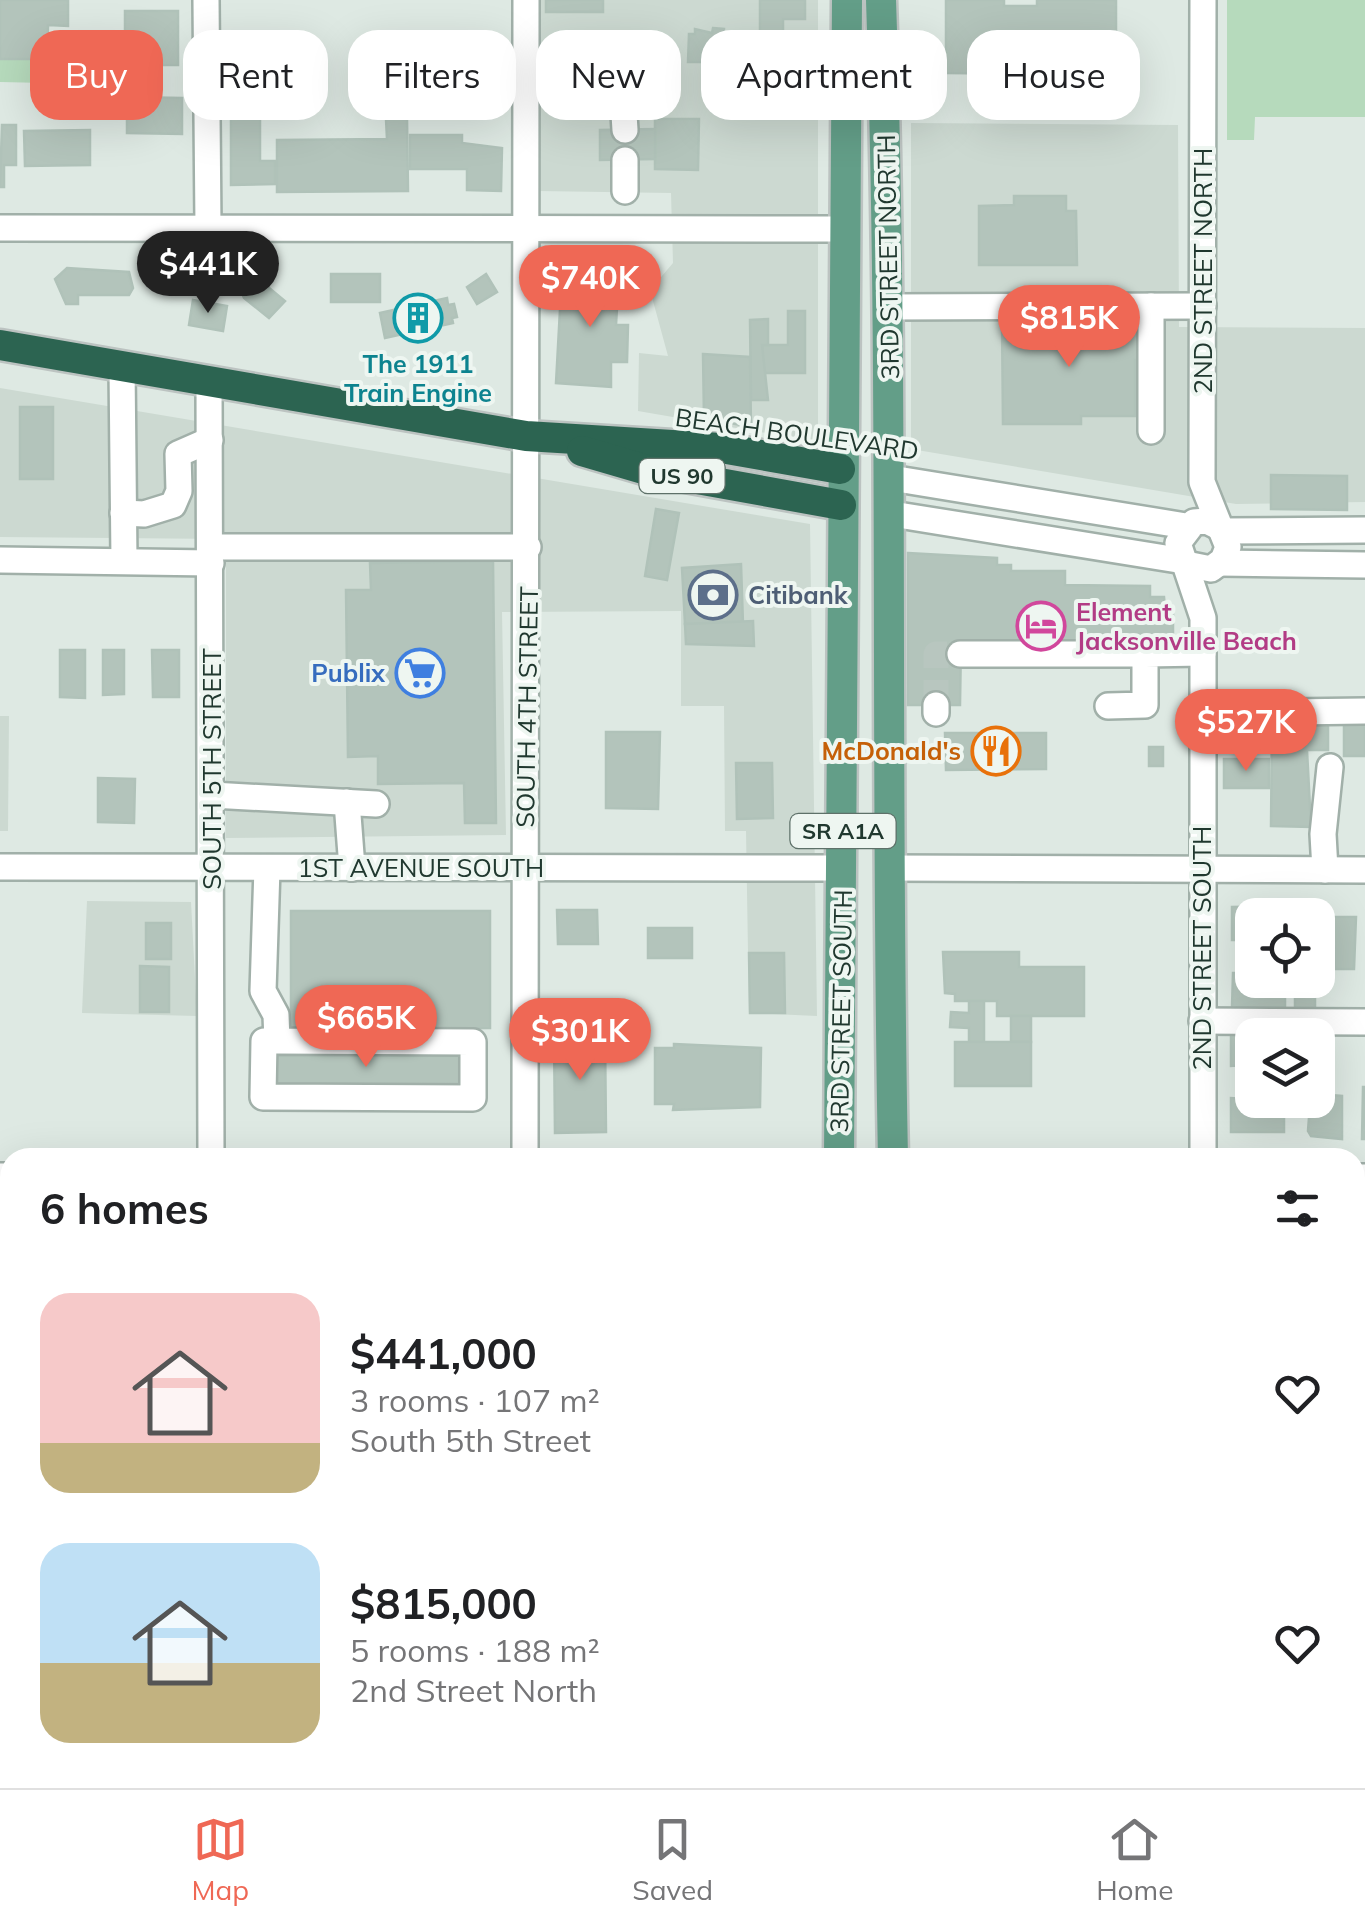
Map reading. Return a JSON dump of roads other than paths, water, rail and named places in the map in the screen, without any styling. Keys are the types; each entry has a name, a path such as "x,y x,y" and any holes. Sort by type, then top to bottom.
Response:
{"highway":[{"name":"US 90","path":"0,345 526,436 647,470 841,505"},
{"name":"BEACH BOULEVARD","path":"526,436 721,448 840,468"}],"main road":[{"name":"3RD STREET NORTH","path":"841,505 846,0"},
{"name":"3RD STREET NORTH","path":"881,0 892,514"},
{"name":"BEACH BOULEVARD","path":"840,468 892,478"},
{"name":"US 90","path":"841,505 892,514"},
{"name":"3RD STREET SOUTH","path":"839,1148 843,868 841,505"},
{"name":"3RD STREET SOUTH","path":"892,514 888,868 894,1148"}],"street":[{"path":"206,0 208,227"},
{"name":"SOUTH 4TH STREET","path":"525,1148 526,0"},
{"name":"2ND STREET NORTH","path":"1202,482 1203,0"},
{"path":"624,120 625,130"},
{"path":"624,160 625,191"},
{"path":"0,228 844,229"},
{"path":"1151,306 1152,431"},
{"path":"890,307 1203,306"},
{"path":"122,366 124,562"},
{"name":"SOUTH 5TH STREET","path":"210,381 211,1148"},
{"path":"123,513 144,514 173,505 180,492 178,454 210,440"},
{"name":"BEACH BOULEVARD","path":"892,478 1188,525"},
{"path":"1202,482 1178,543 1203,618"},
{"path":"1202,482 1228,547 1218,564 1203,618"},
{"path":"892,514 1185,562 1204,570 1218,564 1365,565"},
{"path":"1188,525 1206,521 1221,529 1365,530"},
{"path":"0,560 124,562 211,555 528,547"},
{"name":"2ND STREET SOUTH","path":"1203,618 1203,1148"},
{"path":"960,654 1203,653"},
{"path":"1108,706 1146,704 1145,654"},
{"path":"1202,713 1365,711"},
{"path":"1324,870 1323,834 1330,767"},
{"path":"212,795 376,804"},
{"path":"346,802 352,868"},
{"name":"1ST AVENUE SOUTH","path":"0,867 843,868"},
{"path":"267,868 263,991 276,1014 277,1041"},
{"path":"888,868 1365,870"},
{"path":"1202,1021 1365,1022"},
{"path":"264,1041 277,1041 472,1042 473,1098 264,1098 264,1041"}],"tunnel":[{"path":"936,705 936,654 960,654"}],"place":[{"name":"The 1911 Train Engine","path":"418,318"},
{"name":"Citibank","path":"713,595"},
{"name":"Element Jacksonville Beach","path":"1041,626"},
{"name":"Publix","path":"420,673"},
{"name":"McDonald's","path":"996,751"}]}
